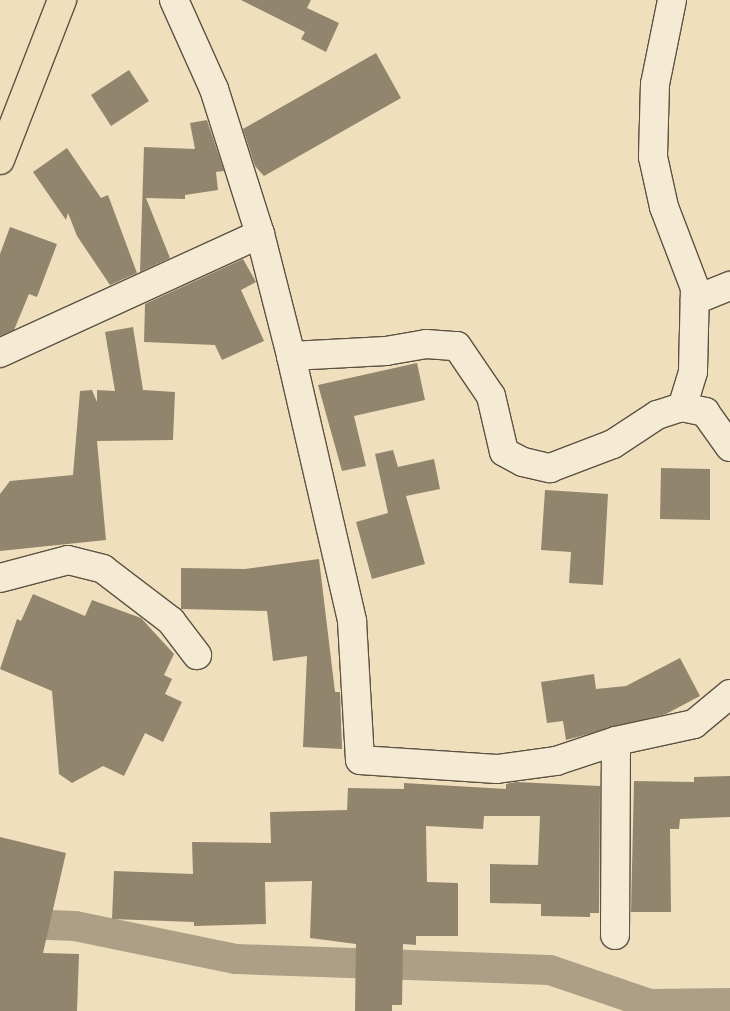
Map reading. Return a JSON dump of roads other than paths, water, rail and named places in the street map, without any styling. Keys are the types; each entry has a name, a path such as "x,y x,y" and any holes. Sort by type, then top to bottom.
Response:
{"main road":[{"path":"0,160 62,0"}],"street":[{"path":"174,0 214,89 260,234 290,356 352,621 360,760 497,769 556,761 616,742 694,724 730,694"},
{"path":"672,0 655,84 653,157 664,207 695,288 693,372 682,407"},
{"path":"0,353 260,234"},
{"path":"695,300 730,286"},
{"path":"290,356 386,352 426,344 457,346 491,396 504,452 523,462 550,468 612,444 657,416 682,407 704,412 730,447"},
{"path":"0,578 68,560 103,569 171,621 197,655"},
{"path":"615,935 616,742"}],"waterway":[{"path":"0,923 75,926 236,959 550,970 650,1004 730,1003"}]}
